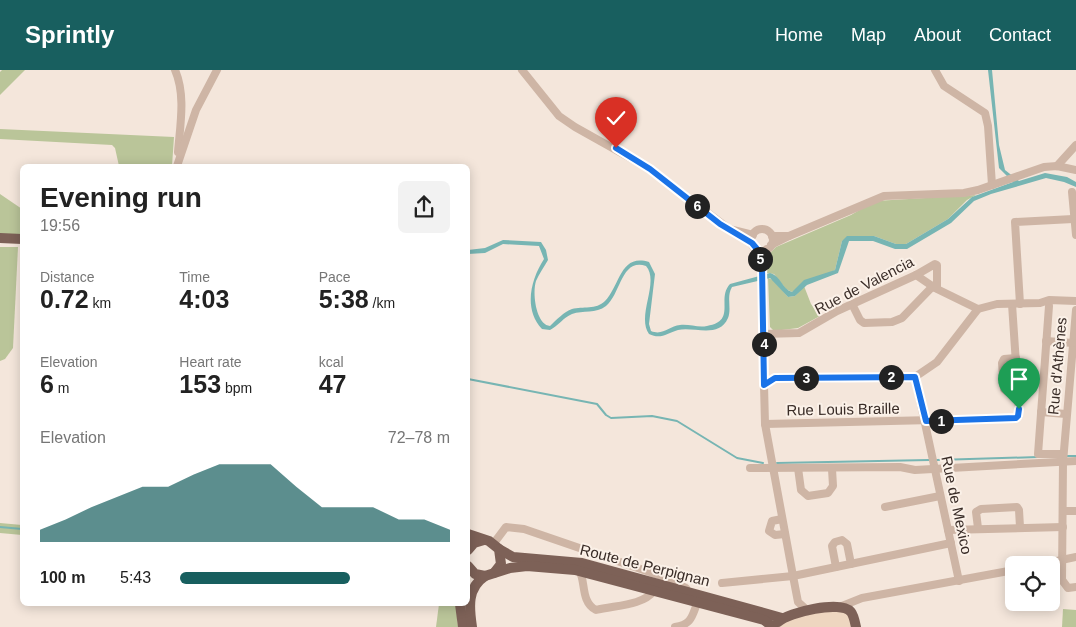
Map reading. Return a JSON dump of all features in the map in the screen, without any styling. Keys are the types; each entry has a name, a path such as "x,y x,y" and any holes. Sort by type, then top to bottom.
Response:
{"main road":[{"path":"0,238 20,239"},
{"path":"0,242 20,243"},
{"name":"Route de Perpignan","path":"470,535 493,544 513,557 582,563 666,587 690,591 782,618"},
{"path":"470,547 474,542 493,544 501,564 474,586 471,593 472,627"},
{"name":"Route de Perpignan","path":"489,574 527,566 579,571 698,601 764,620 774,627"},
{"path":"470,568 475,574 489,574"},
{"path":"460,606 462,627"},
{"path":"774,627 782,618 793,614 833,606 842,606 852,613 856,627"}],"street":[{"path":"175,70 179,80 181,112 177,163"},
{"path":"177,163 196,110 216,70"},
{"path":"522,70 559,116 650,169 729,229 754,242 769,247 790,236 837,217 874,198 964,193 1044,167 1057,166 1076,170"},
{"path":"935,70 944,86 985,114 988,126 992,185"},
{"path":"1057,166 1076,145"},
{"path":"1072,192 1073,220 1076,235"},
{"name":"Rue Louis Braille","path":"766,424 1016,418 1018,416 1018,392 1015,222 1073,220"},
{"path":"754,242 764,229 772,236 790,236"},
{"path":"772,236 763,268 766,424 792,576 798,602 808,611"},
{"path":"754,242 763,268"},
{"name":"Rue de Valencia","path":"763,334 799,333 852,304 916,275 935,264 937,265 935,287"},
{"path":"916,275 978,310"},
{"path":"852,304 860,320 864,323 896,322 935,287"},
{"path":"766,383 775,378 915,377 937,362 978,310 997,304 1049,300 1076,301"},
{"name":"Rue d'Athènes","path":"1049,306 1038,454 1063,458"},
{"name":"Rue d'Athènes","path":"1076,310 1063,458 1062,527 1062,580 1068,588 1076,587"},
{"path":"1046,341 1073,343"},
{"path":"1016,358 1004,359 1002,363 1004,389 1008,392 1018,392"},
{"name":"Rue de Mexico","path":"915,377 959,581"},
{"path":"1041,412 1066,414"},
{"path":"750,468 832,469 900,467 915,470 1063,458 1076,461"},
{"path":"798,468 801,490 808,496 828,493 833,486 832,469"},
{"path":"885,506 940,496"},
{"path":"978,528 976,512 981,508 1017,507 1019,510 1020,527"},
{"path":"1063,512 1076,511"},
{"path":"782,519 772,521 769,531 775,535 785,534"},
{"path":"493,544 506,527 524,529 664,577 690,591"},
{"path":"948,530 1062,527"},
{"path":"836,567 832,546 835,542 842,540 847,544 851,564"},
{"path":"722,583 792,576 950,544"},
{"path":"1062,560 1076,557"},
{"path":"579,571 582,576 582,587 591,608 596,610 644,601 654,591"},
{"path":"842,606 862,598 1005,572"},
{"path":"852,613 862,598"},
{"path":"676,627 684,625 692,619 698,601"},
{"path":"793,614 798,602"}],"green space":[{"path":"2,70 25,70 0,95 0,72"},
{"path":"0,129 174,137 172,164 119,164 115,148 112,145 0,139"},
{"path":"0,194 20,208 20,235 0,234"},
{"path":"976,195 967,200 948,219 906,244 896,244 874,236 857,236 842,241 835,270 792,292 786,289 774,274 767,273 769,254 776,247 851,215 875,201"},
{"path":"0,247 18,247 13,348 5,359 0,361"},
{"path":"768,278 773,280 788,297 795,296 804,286 811,304 820,316 798,328 774,331 770,327"},
{"path":"0,523 20,525 20,535 0,533"},
{"path":"439,606 456,606 458,627 436,627"},
{"path":"1063,609 1076,610 1076,627 1062,627"}],"shaded area":[{"path":"842,606 856,627 775,627 777,622"}],"water":[{"path":"988,70 992,70 999,145 1005,170 1019,181 1045,173 1067,177 1076,182 1076,187 1046,178 991,194 974,201 951,223 907,249 895,249 873,241 849,241 838,273 807,285 795,296 788,297 770,278 732,287 729,295 728,318 719,328 712,330 684,329 661,336 649,334 645,318 651,281 650,273 646,266 638,265 631,267 626,272 611,301 606,306 594,311 572,314 550,330 542,329 532,312 531,303 533,285 544,259 539,246 503,244 485,253 470,254 470,250 485,248 503,240 541,242 546,250 548,260 536,281 535,300 541,320 550,326 563,314 572,309 594,307 601,304 610,295 626,266 639,260 649,262 655,274 649,324 651,331 663,332 680,325 704,326 716,323 721,319 724,314 726,290 730,284 770,273 777,277 792,292 804,280 835,270 842,241 847,236 874,236 896,244 906,244 948,219 972,197 1013,182 999,168"}],"waterway":[{"path":"686,201 716,225"},
{"path":"470,379 597,404 611,418 652,416 677,421 737,458 763,463"},
{"path":"1066,456 1076,456"},
{"path":"937,460 1038,457"},
{"path":"777,463 929,460"},
{"path":"0,527 20,529"}],"route":[{"path":"616,148 650,169 720,224 752,243 757,249 762,266 764,385 775,378 915,377 926,421 966,418 1016,418 1019,409"}]}
